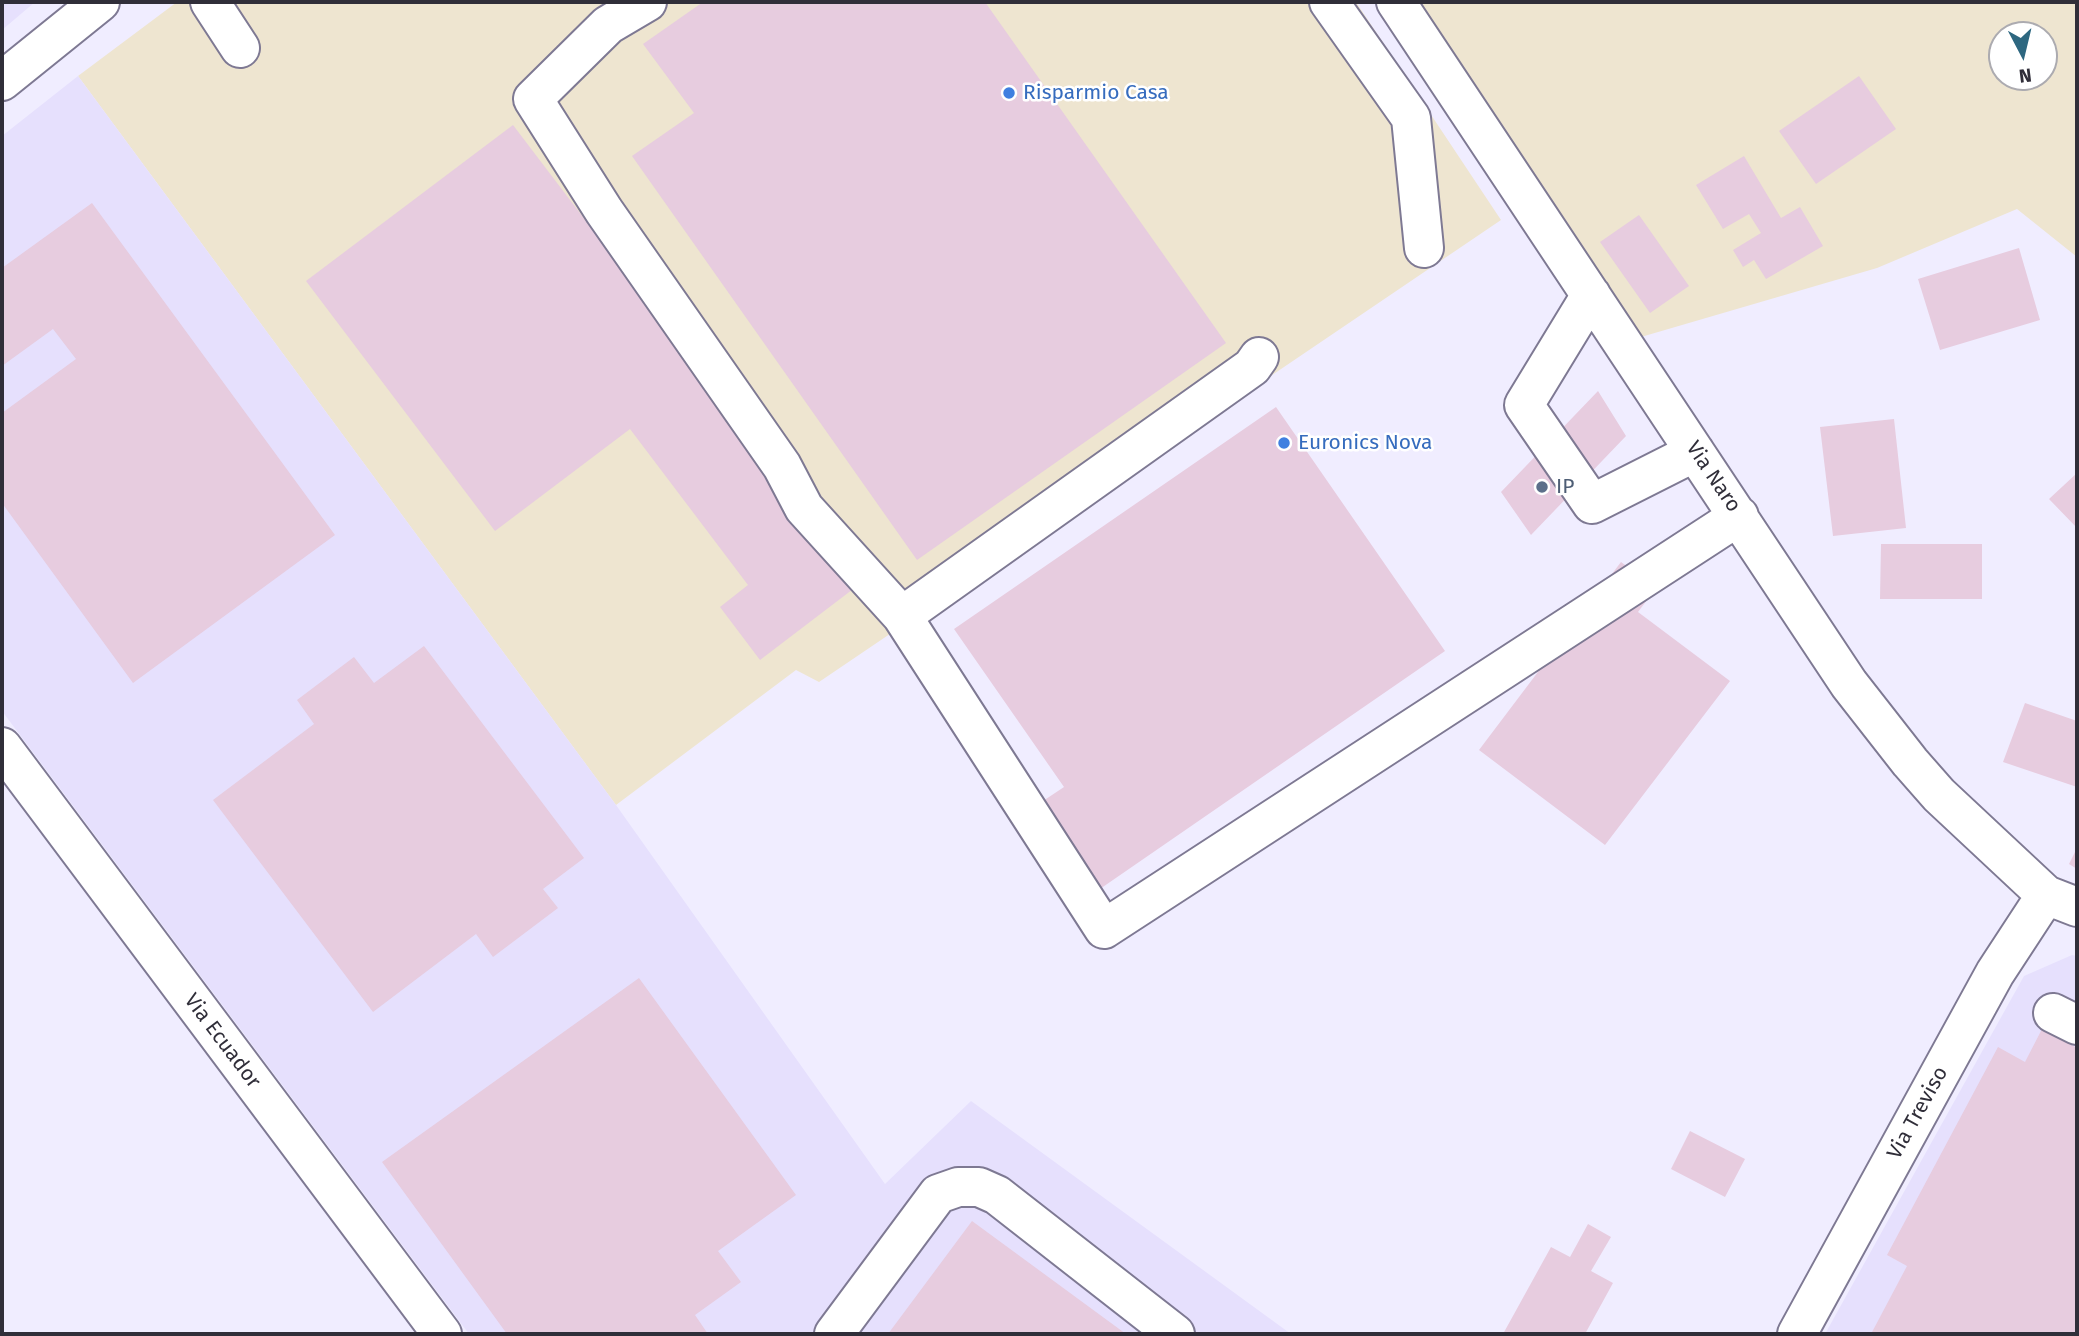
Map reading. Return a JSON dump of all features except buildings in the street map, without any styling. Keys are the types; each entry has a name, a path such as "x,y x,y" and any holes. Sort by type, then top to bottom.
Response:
{"street":[{"path":"2,81 100,2"},
{"path":"210,2 240,48"},
{"path":"647,2 608,25 533,100 604,211 782,466 804,508 902,616 1104,929 1739,516"},
{"path":"1329,2 1411,117 1424,248"},
{"name":"Via Naro","path":"1396,2 1849,684 1939,795 2062,901"},
{"path":"1591,295 1524,404 1592,504 1695,452"},
{"path":"902,616 1252,367 1259,357"},
{"name":"Via Ecuador","path":"2,747 442,1334"},
{"name":"Via Treviso","path":"1797,1334 1995,973 2062,901"},
{"path":"834,1334 938,1194 958,1186 979,1187 997,1195 1175,1334"}],"shaded area":[{"path":"2,2 35,2 2,30"},
{"path":"177,2 1356,2 1501,220 819,682 796,670 616,805 78,76"},
{"path":"1420,2 2077,2 2077,257 2017,209 1877,268 1641,337"},
{"path":"78,76 616,805 885,1184 971,1101 1291,1334 469,1334 2,711 2,136"},
{"path":"2072,955 2077,956 2077,1334 1825,1334 2024,976"}],"place":[{"name":"Risparmio Casa","path":"1009,93"},
{"name":"Euronics Nova","path":"1284,443"},
{"name":"IP","path":"1542,487"}]}
